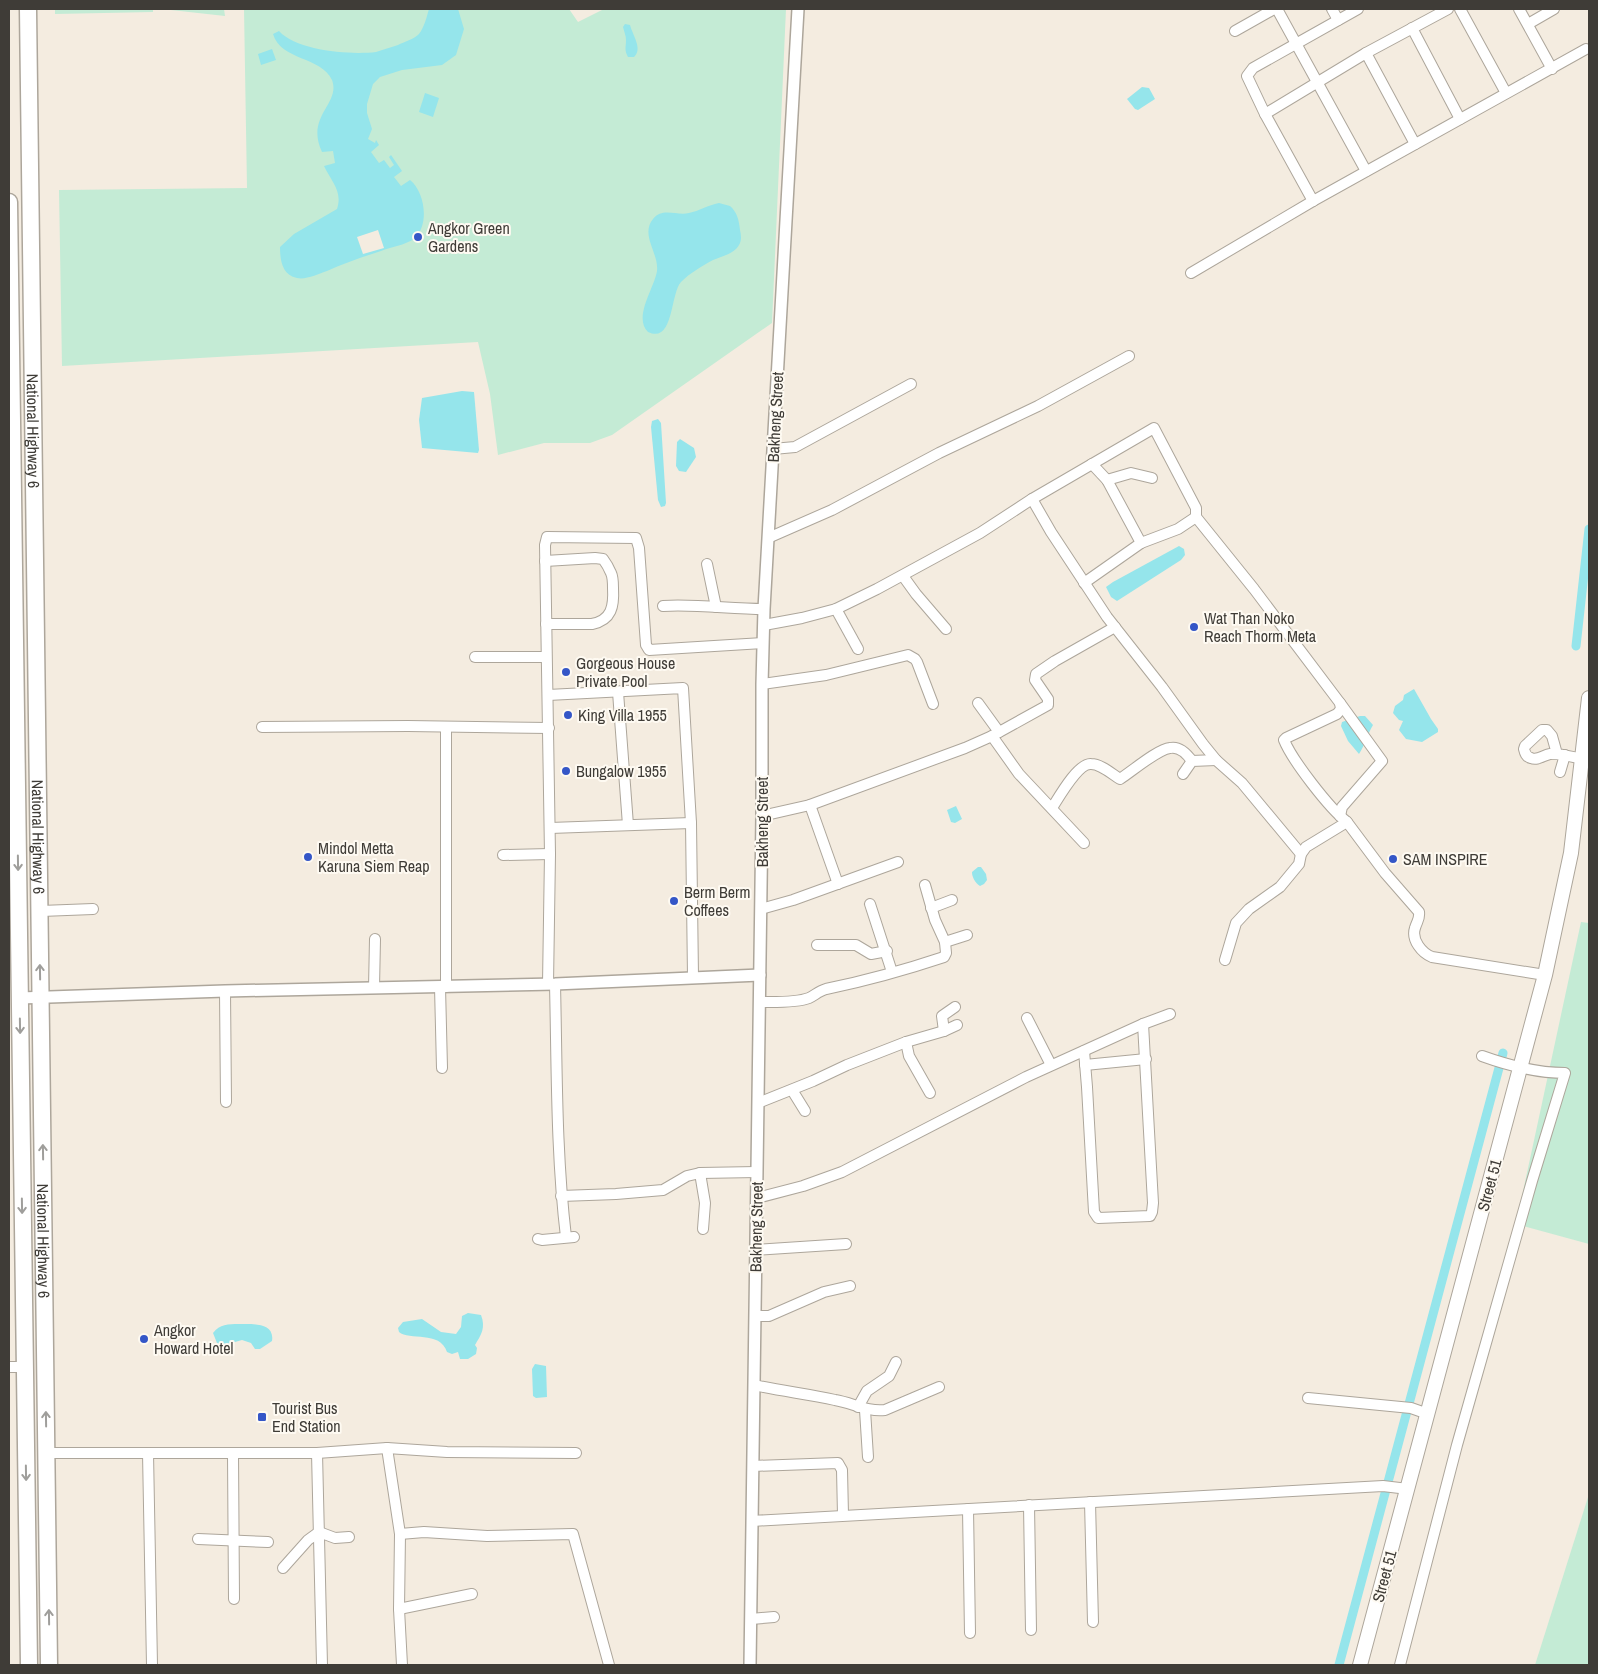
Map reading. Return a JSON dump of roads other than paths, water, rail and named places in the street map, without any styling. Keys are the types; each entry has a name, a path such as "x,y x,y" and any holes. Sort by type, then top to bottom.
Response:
{"highway":[{"name":"National Highway 6","path":"28,9 41,911 49,1665"},
{"name":"National Highway 6","path":"9,202 12,728 20,998 17,1367 29,1665"}],"main road":[{"name":"Street 51","path":"1360,1665 1403,1488 1418,1410 1524,1067 1571,853 1587,730 1589,698"}],"street":[{"name":"Bakheng Street","path":"750,1665 760,1002 763,643 798,9"},
{"path":"1235,31 1274,9"},
{"path":"1277,9 1366,171"},
{"path":"1332,9 1338,20"},
{"path":"1313,201 1248,82 1248,73 1253,68 1358,9"},
{"path":"1265,114 1317,82 1448,9"},
{"path":"1460,9 1506,93"},
{"path":"1519,9 1552,69"},
{"path":"1528,24 1554,9"},
{"path":"1412,28 1460,119"},
{"path":"1191,273 1313,201 1586,49"},
{"path":"1366,54 1415,144"},
{"path":"768,538 832,510 938,453 1038,406 1130,356"},
{"path":"773,449 795,447 911,384"},
{"path":"764,625 836,609 903,576 980,533 1032,499 1154,428 1196,508 1196,518 1254,589 1382,761 1342,807 1343,819"},
{"path":"1092,464 1107,480 1140,543"},
{"path":"1107,480 1131,473 1152,478"},
{"path":"1032,499 1084,584 1115,627 1216,760 1242,783 1301,854"},
{"path":"1084,584 1140,543 1178,529 1196,518"},
{"path":"538,1239 570,1237 561,1196 551,984 549,728 545,562 547,537 636,538 639,548 648,649 763,643"},
{"path":"545,562 602,559 611,573 614,599 613,607 608,616 599,623 546,624"},
{"path":"707,564 716,607"},
{"path":"903,576 946,629"},
{"path":"664,606 698,605 738,609 764,609"},
{"path":"836,609 858,649"},
{"path":"762,816 810,805 965,748 996,734 1048,705 1048,699 1035,680 1036,674 1115,627"},
{"path":"762,684 826,675 908,655 917,662 933,704"},
{"path":"476,657 546,657"},
{"path":"548,694 683,688 691,823 693,977"},
{"path":"618,692 628,825"},
{"path":"978,703 1019,774 1084,844"},
{"path":"1340,703 1340,709 1337,714 1284,740 1322,795 1385,873 1420,912 1420,917 1414,930 1417,944 1426,955 1432,957 1545,975"},
{"path":"262,727 408,726 549,728"},
{"path":"12,728 37,728"},
{"path":"442,1068 446,728"},
{"path":"1052,808 1071,780 1087,764 1101,767 1120,779 1161,751 1169,748 1175,748 1184,752 1192,760 1216,760"},
{"path":"1560,772 1561,755 1582,759"},
{"path":"1183,774 1192,760"},
{"path":"810,805 838,884"},
{"path":"1225,960 1239,918 1280,887 1299,864 1301,854 1306,847 1343,819"},
{"path":"550,828 691,823"},
{"path":"503,855 550,854"},
{"path":"761,909 898,862"},
{"path":"760,1002 810,998 823,990 852,984 944,957 946,953 945,942 931,908 925,885"},
{"path":"931,908 952,900"},
{"path":"870,904 887,951 892,972"},
{"path":"41,911 93,909"},
{"path":"945,942 968,935"},
{"path":"374,988 375,939"},
{"path":"817,946 856,945 871,954 887,951"},
{"path":"20,998 225,991 551,984 760,975"},
{"path":"225,991 226,1102"},
{"path":"944,1031 942,1016 955,1007"},
{"path":"757,1198 804,1186 842,1172 1002,1088 1143,1024 1170,1014"},
{"path":"1027,1018 1051,1065"},
{"path":"1084,1051 1094,1212 1098,1218 1150,1216 1152,1203 1143,1024"},
{"path":"758,1103 847,1065 956,1025"},
{"path":"906,1042 909,1056 930,1093"},
{"path":"1400,1665 1457,1446 1564,1072 1524,1067 1482,1056"},
{"path":"1085,1065 1146,1058"},
{"path":"792,1090 805,1111"},
{"path":"561,1196 622,1194 663,1190 687,1176 757,1172"},
{"path":"700,1174 705,1203 702,1229"},
{"path":"756,1250 846,1244"},
{"path":"755,1316 769,1316 824,1292 850,1286"},
{"path":"868,1457 862,1408 867,1391 889,1376 896,1362"},
{"path":"754,1385 834,1400 862,1408 885,1410 939,1387"},
{"path":"1308,1398 1418,1410"},
{"path":"47,1453 317,1453 387,1448 447,1452 576,1453"},
{"path":"387,1448 400,1534 399,1609 402,1665"},
{"path":"148,1453 152,1665"},
{"path":"317,1453 322,1665"},
{"path":"233,1454 234,1599"},
{"path":"753,1466 838,1463 842,1470 843,1515"},
{"path":"752,1521 1383,1486 1403,1488"},
{"path":"1090,1502 1092,1622"},
{"path":"1029,1505 1031,1630"},
{"path":"968,1508 970,1633"},
{"path":"319,1532 335,1538 349,1537"},
{"path":"283,1568 308,1540 319,1532"},
{"path":"400,1534 424,1532 486,1536 573,1534 609,1665"},
{"path":"198,1540 268,1542"},
{"path":"399,1609 472,1594"},
{"path":"751,1619 774,1617"}],"water":[{"path":"429,9 458,9 464,29 456,55 442,65 402,70 380,77 373,84 367,104 367,113 372,129 368,139 375,143 376,140 379,145 371,152 379,163 384,160 390,168 394,165 389,157 391,155 402,171 394,177 401,186 410,180 419,192 424,209 424,217 419,233 414,239 406,243 316,275 297,278 288,274 283,266 280,247 294,234 337,209 337,191 324,166 335,163 333,151 322,152 318,140 320,120 332,96 333,89 332,80 327,72 319,66 284,49 277,43 273,34 279,31 287,38 298,43 324,50 352,53 376,52 417,36 422,29"},
{"path":"625,24 630,25 636,42 638,50 634,57 628,57 626,52 626,38 623,27"},
{"path":"272,49 276,60 261,65 258,54"},
{"path":"1142,87 1149,88 1155,99 1138,110 1127,99"},
{"path":"425,93 439,98 433,117 419,112"},
{"path":"719,203 730,206 736,214 741,236 739,245 731,252 692,273 681,282 677,288 667,325 663,331 656,334 648,332 644,326 643,311 657,271 657,264 648,231 653,219 661,213 684,214"},
{"path":"462,391 474,392 478,453 422,448 419,420 422,398"},
{"path":"658,419 661,423 666,503 665,506 661,507 658,500 651,427 652,421"},
{"path":"680,439 694,448 696,457 686,472 679,471 676,466 677,442"},
{"path":"1179,546 1184,549 1185,555 1181,560 1117,601 1111,597 1106,587"},
{"path":"1414,689 1438,729 1438,732 1422,742 1406,739 1399,730 1403,721 1399,720 1393,713 1395,706 1403,700 1404,695"},
{"path":"1365,716 1373,725 1359,754 1348,741 1341,726 1342,722"},
{"path":"956,806 962,819 955,823 951,822 947,810"},
{"path":"978,867 981,867 986,874 987,880 980,886 975,882 972,874"},
{"path":"468,1313 481,1315 483,1328 475,1345 477,1348 476,1354 468,1359 460,1359 458,1352 452,1354 447,1352 438,1341 431,1338 404,1335 399,1332 398,1328 403,1322 422,1319 441,1332 456,1334 461,1327 462,1316"},
{"path":"256,1324 266,1327 272,1335 272,1341 260,1349 255,1349 251,1343 242,1340 221,1346 217,1343 213,1333 224,1325"},
{"path":"535,1364 546,1366 547,1397 536,1398 533,1396 532,1369"}],"waterway":[{"path":"1576,646 1589,529"},
{"path":"1339,1665 1503,1053"}],"place":[{"name":"Angkor Green Gardens","path":"418,237"},
{"name":"Wat Than Noko Reach Thorm Meta","path":"1194,627"},
{"name":"Gorgeous House Private Pool","path":"566,672"},
{"name":"King Villa 1955","path":"568,715"},
{"name":"Bungalow 1955","path":"566,771"},
{"name":"Mindol Metta Karuna Siem Reap","path":"308,857"},
{"name":"SAM INSPIRE","path":"1393,859"},
{"name":"Berm Berm Coffees","path":"674,901"},
{"name":"Angkor Howard Hotel","path":"144,1339"},
{"name":"Tourist Bus End Station","path":"262,1417"}]}
